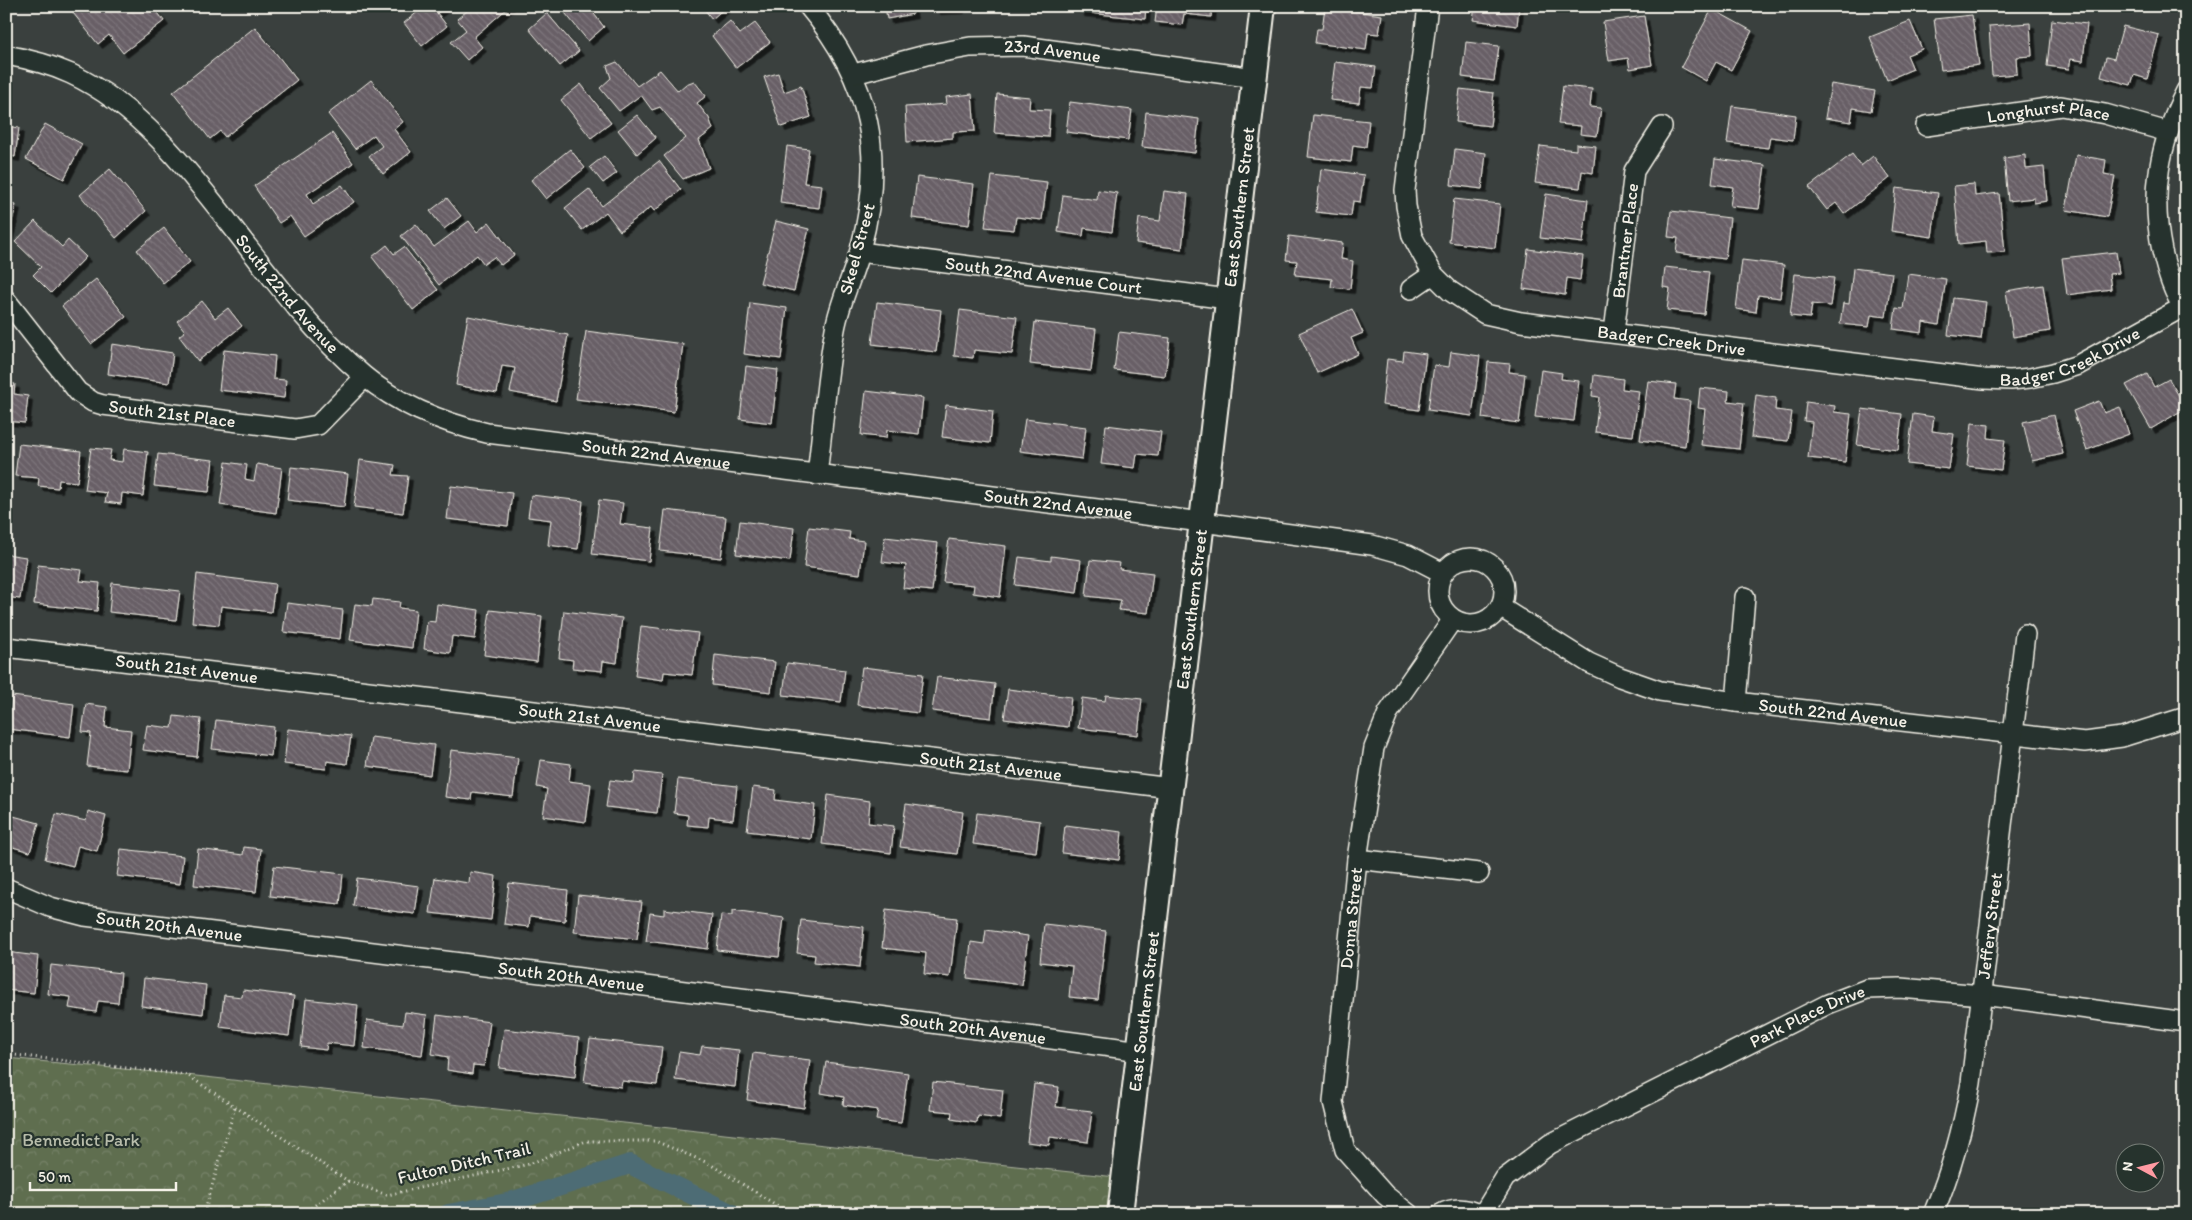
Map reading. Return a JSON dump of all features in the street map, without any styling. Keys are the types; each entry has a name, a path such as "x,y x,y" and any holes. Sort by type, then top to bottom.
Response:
{"street":[{"name":"Skeel Street","path":"808,6 840,49 854,74 867,116 873,156 873,186 869,217 860,252 835,328 816,475"},
{"name":"East Southern Street","path":"1120,1214 1172,788 1263,6"},
{"name":"Badger Creek Drive","path":"1428,6 1405,190 1406,206 1412,236 1433,274 1464,302 1485,314 1500,319 2011,380 2053,373 2078,365 2184,309"},
{"name":"23rd Avenue","path":"854,74 926,55 970,47 1023,46 1255,78"},
{"name":"South 22nd Avenue","path":"6,55 38,62 71,74 118,102 143,124 200,185 308,321 365,377 424,413 461,427 487,433 1372,545 1408,555 1443,573"},
{"path":"2184,309 2165,265 2158,229 2157,177 2168,132 2186,91"},
{"name":"Longhurst Place","path":"1926,126 2066,107 2105,114 2168,132"},
{"name":"Brantner Place","path":"1614,332 1634,170 1662,127"},
{"name":"South 22nd Avenue Court","path":"860,252 1228,299"},
{"path":"1411,289 1433,274"},
{"name":"South 21st Place","path":"6,300 78,392 93,402 103,405 295,429 305,428 318,425 365,377"},
{"path":"1466,557 1478,558 1488,562 1497,570 1503,580 1503,600 1500,607 1491,618 1481,622 1471,624 1453,618 1444,610 1439,600 1438,589 1446,568 1466,557"},
{"path":"1736,702 1744,597"},
{"name":"South 22nd Avenue","path":"1500,607 1589,663 1620,677 1660,691 1736,702 2085,742 2122,737 2186,717"},
{"name":"Donna Street","path":"1409,1214 1386,1195 1345,1150 1333,1102 1357,859 1374,748 1388,713 1453,618"},
{"name":"Jeffery Street","path":"1933,1214 1950,1174 1962,1132 1971,1083 2025,634"},
{"name":"South 21st Avenue","path":"6,647 1172,788"},
{"path":"1357,859 1479,873"},
{"name":"South 20th Avenue","path":"6,888 50,907 85,916 789,1004 1140,1051"},
{"name":"Park Place Drive","path":"1484,1214 1504,1178 1550,1144 1828,1004 1867,989 1900,988 1982,995 2186,1022"},
{"path":"1441,1214 1458,1208 1470,1210 1478,1214"}],"path":[{"name":"Fulton Ditch Trail","path":"6,1054 187,1075 348,1181 387,1195 529,1164 586,1141 654,1141 708,1163 791,1214"},
{"path":"204,1214 235,1107"},
{"path":"303,1214 348,1181"}],"green space":[{"name":"Bennedict Park","path":"6,1058 187,1075 1125,1178 1120,1214 6,1214"}],"building":[{"path":"80,6 153,6 164,21 123,53 109,35 98,44 73,13"},
{"path":"425,6 446,6 437,13 447,26 422,46 404,23"},
{"path":"473,6 510,6 474,37 482,47 467,60 451,42 466,30 457,19"},
{"path":"563,6 588,6 604,27 588,41 561,8"},
{"path":"702,6 727,6 712,19"},
{"path":"885,6 911,6 913,14 887,19"},
{"path":"935,6 960,6 960,9 936,10"},
{"path":"1080,6 1146,6 1145,19 1080,12"},
{"path":"1157,6 1212,6 1211,17 1184,14 1182,25 1155,22"},
{"path":"1475,6 1519,6 1517,26 1473,20"},
{"path":"1325,7 1382,15 1379,34 1368,33 1366,50 1315,43 1317,29 1322,29"},
{"path":"1712,9 1752,31 1731,70 1716,62 1706,81 1681,67"},
{"path":"547,13 579,51 560,66 529,29"},
{"path":"1972,15 1979,65 1941,70 1934,19"},
{"path":"1644,16 1652,65 1630,69 1628,58 1609,61 1603,22"},
{"path":"2052,20 2087,24 2083,61 2071,59 2069,69 2047,66"},
{"path":"730,21 740,34 755,23 770,42 736,68 712,36"},
{"path":"1910,21 1922,49 1907,55 1913,69 1887,80 1870,37"},
{"path":"2030,23 2032,56 2016,57 2017,74 1992,76 1989,26"},
{"path":"2123,26 2159,35 2147,79 2134,75 2131,85 2101,77 2106,57 2114,59"},
{"path":"255,27 297,80 225,137 220,131 210,139 173,92"},
{"path":"1466,42 1499,46 1494,81 1462,77"},
{"path":"617,62 637,86 660,70 678,91 686,84 694,81 706,96 697,103 709,118 713,129 699,140 709,168 683,179 664,156 686,138 660,107 652,110 641,95 619,111 600,88 611,78 607,66"},
{"path":"1335,62 1376,67 1373,88 1361,87 1359,103 1330,100"},
{"path":"778,73 784,92 801,86 811,117 781,127 764,77"},
{"path":"371,80 403,122 394,129 411,152 383,174 369,156 382,146 374,135 355,149 328,114"},
{"path":"581,84 611,123 591,138 561,100"},
{"path":"1831,84 1875,91 1871,111 1853,108 1851,122 1825,118"},
{"path":"1563,86 1592,89 1590,107 1601,108 1597,136 1580,134 1581,126 1558,124"},
{"path":"1460,89 1494,93 1490,126 1456,122"},
{"path":"972,94 975,131 953,132 953,138 907,142 905,107 947,104 946,97"},
{"path":"997,94 1030,97 1029,109 1050,110 1048,137 994,133"},
{"path":"1070,102 1132,110 1128,140 1066,132"},
{"path":"1732,106 1796,115 1793,140 1770,137 1768,148 1727,143"},
{"path":"1146,112 1199,119 1195,153 1142,147"},
{"path":"637,115 656,138 637,154 618,130"},
{"path":"1313,115 1369,121 1366,147 1353,145 1351,162 1308,157"},
{"path":"45,124 82,144 64,179 26,159"},
{"path":"6,126 19,128 15,157 6,155"},
{"path":"332,133 353,163 307,194 313,204 342,185 354,202 304,236 290,216 279,223 254,186"},
{"path":"1576,144 1596,146 1593,173 1582,171 1580,188 1535,183 1540,146 1576,150"},
{"path":"787,146 809,149 804,183 822,185 819,208 780,203"},
{"path":"570,149 585,168 546,199 531,180"},
{"path":"1455,149 1486,153 1482,189 1451,185"},
{"path":"1852,154 1861,166 1873,156 1890,178 1844,214 1836,203 1827,210 1809,187"},
{"path":"2025,155 2026,169 2044,167 2047,201 2034,203 2034,198 2008,201 2004,158"},
{"path":"2076,155 2106,160 2104,174 2115,176 2107,217 2066,210"},
{"path":"604,156 617,173 603,183 590,167"},
{"path":"1715,159 1765,165 1759,209 1730,206 1733,187 1712,184"},
{"path":"659,161 681,190 654,211 651,207 620,231 606,212 582,230 565,208 589,189 602,206"},
{"path":"110,169 146,211 116,238 80,195"},
{"path":"1321,169 1364,175 1360,202 1353,201 1351,216 1316,212"},
{"path":"992,176 1047,182 1042,220 1016,217 1014,230 985,227"},
{"path":"917,177 974,184 969,225 912,218"},
{"path":"1974,184 1975,196 1999,193 2005,252 1987,253 1986,241 1959,244 1954,186"},
{"path":"1896,188 1938,193 1932,237 1891,231"},
{"path":"1098,190 1117,193 1112,232 1084,228 1083,236 1058,232 1063,195 1097,200"},
{"path":"1164,191 1188,194 1182,249 1136,243 1139,218 1160,221"},
{"path":"1546,194 1588,200 1583,243 1540,238"},
{"path":"447,198 461,216 444,229 430,211"},
{"path":"1454,199 1500,204 1495,248 1449,242"},
{"path":"6,202 16,205 7,242 6,242"},
{"path":"1671,211 1730,218 1725,259 1676,253 1678,238 1668,237"},
{"path":"35,221 62,247 68,240 86,257 51,293 33,275 41,267 15,242"},
{"path":"469,221 477,232 489,222 514,255 501,265 494,257 484,264 477,255 439,285 401,236 416,224 434,247"},
{"path":"776,221 809,229 794,291 760,283"},
{"path":"164,228 190,262 163,283 137,250"},
{"path":"1289,236 1343,243 1341,259 1353,261 1350,289 1331,287 1332,279 1295,275 1297,261 1286,260"},
{"path":"387,245 394,254 404,247 438,290 413,310 372,257"},
{"path":"1528,249 1583,256 1580,280 1567,278 1565,295 1523,289"},
{"path":"2116,252 2119,273 2109,274 2111,289 2067,295 2062,258"},
{"path":"1742,260 1784,265 1780,298 1758,295 1756,312 1736,309"},
{"path":"1665,267 1709,272 1704,314 1667,310 1670,288 1663,287"},
{"path":"1853,268 1892,273 1886,317 1871,315 1869,327 1840,324 1843,303 1849,304"},
{"path":"1795,274 1834,278 1830,306 1812,304 1810,318 1790,316"},
{"path":"1908,274 1946,279 1939,325 1923,322 1922,333 1893,329 1896,308 1903,309"},
{"path":"96,279 126,317 91,344 62,306"},
{"path":"2043,285 2050,331 2013,337 2006,291"},
{"path":"1953,298 1986,302 1981,339 1948,335"},
{"path":"202,301 215,318 228,308 242,326 198,361 179,336 185,331 177,321"},
{"path":"877,302 941,310 936,352 872,344"},
{"path":"750,303 787,308 781,359 744,354"},
{"path":"1352,309 1363,333 1351,338 1358,354 1317,373 1299,333"},
{"path":"960,310 1017,317 1012,354 974,350 973,358 954,356"},
{"path":"468,316 568,335 556,401 510,392 515,368 502,366 497,393 456,385"},
{"path":"1035,322 1096,329 1091,371 1030,364"},
{"path":"586,331 683,344 674,412 576,399"},
{"path":"1119,332 1170,338 1165,376 1114,370"},
{"path":"112,344 173,353 169,383 108,374"},
{"path":"224,350 275,356 273,379 286,380 284,398 219,390"},
{"path":"1404,351 1426,354 1419,410 1382,405 1387,359 1403,361"},
{"path":"1451,352 1480,356 1472,416 1428,410 1434,365 1449,367"},
{"path":"1488,362 1510,364 1509,372 1525,374 1519,423 1482,418"},
{"path":"746,366 778,370 772,423 740,419"},
{"path":"1541,370 1562,373 1561,379 1579,381 1574,421 1535,417"},
{"path":"2147,374 2154,387 2169,379 2186,408 2151,429 2126,385"},
{"path":"1594,375 1623,379 1622,389 1639,391 1633,436 1595,432 1599,397 1592,396"},
{"path":"1648,381 1676,384 1674,399 1690,401 1685,446 1640,440"},
{"path":"6,383 15,384 14,394 28,396 25,423 6,421"},
{"path":"1700,388 1729,391 1728,401 1744,403 1739,449 1701,445 1705,409 1698,408"},
{"path":"866,391 923,398 919,434 887,430 886,438 861,435"},
{"path":"1756,395 1776,398 1775,410 1792,412 1788,441 1751,437"},
{"path":"2099,401 2104,413 2120,407 2129,434 2087,450 2073,411"},
{"path":"1806,402 1835,406 1834,412 1851,414 1845,462 1808,458 1812,422 1804,421"},
{"path":"946,405 993,411 990,443 942,437"},
{"path":"1862,409 1902,414 1898,450 1857,445"},
{"path":"1913,414 1934,417 1932,431 1954,434 1949,469 1907,464"},
{"path":"2054,415 2063,454 2032,461 2023,422"},
{"path":"1025,419 1086,427 1082,459 1020,451"},
{"path":"1972,423 1989,425 1988,438 2005,440 2001,470 1967,466"},
{"path":"1106,425 1161,432 1158,456 1137,454 1135,468 1101,464"},
{"path":"19,444 81,451 77,482 59,480 58,488 38,486 39,478 15,476"},
{"path":"91,448 111,450 109,460 122,462 124,449 148,452 143,496 122,493 121,504 105,502 107,493 85,490"},
{"path":"158,454 213,460 209,492 154,486"},
{"path":"360,460 395,465 393,475 408,476 403,513 354,507"},
{"path":"226,462 247,465 245,479 254,481 257,464 282,468 276,513 220,505"},
{"path":"291,467 348,474 344,507 287,500"},
{"path":"451,486 512,493 508,526 447,519"},
{"path":"531,495 583,501 578,549 548,545 551,520 528,517"},
{"path":"599,500 623,503 620,524 653,528 649,561 592,554"},
{"path":"665,510 726,517 721,558 660,551"},
{"path":"740,521 794,528 790,561 736,554"},
{"path":"809,527 850,532 849,539 864,541 860,574 804,567"},
{"path":"885,537 938,543 932,591 903,588 906,565 882,562"},
{"path":"949,539 1006,546 1000,597 973,593 974,585 943,582"},
{"path":"6,554 26,557 20,599 6,597"},
{"path":"1051,556 1081,560 1077,593 1015,585 1019,557 1051,561"},
{"path":"1090,560 1120,563 1119,569 1153,573 1148,613 1119,610 1121,600 1086,596"},
{"path":"38,565 82,570 80,581 100,583 97,611 34,604"},
{"path":"197,574 275,584 271,612 221,606 219,625 192,622"},
{"path":"112,583 180,591 176,620 109,612"},
{"path":"373,599 400,602 399,608 416,610 412,648 350,640 355,604 372,606"},
{"path":"287,603 343,610 340,639 283,632"},
{"path":"437,604 479,610 475,639 452,636 450,653 424,649 427,621 435,622"},
{"path":"490,610 542,616 537,662 484,655"},
{"path":"564,611 622,618 617,663 603,661 602,671 572,668 573,660 559,658"},
{"path":"641,626 698,633 692,675 664,672 663,680 635,676"},
{"path":"715,655 775,662 771,692 712,685"},
{"path":"787,663 845,670 841,702 783,695"},
{"path":"862,667 923,674 918,713 857,705"},
{"path":"937,677 995,684 991,718 932,711"},
{"path":"1008,689 1071,697 1068,727 1004,719"},
{"path":"1106,695 1142,699 1138,735 1078,728 1082,698 1105,701"},
{"path":"12,696 74,704 70,737 8,729"},
{"path":"86,704 107,707 105,727 131,730 127,770 87,766 91,733 82,732"},
{"path":"174,716 201,719 197,757 143,750 147,725 172,728"},
{"path":"216,720 274,727 271,756 212,749"},
{"path":"288,729 351,736 347,764 327,761 326,769 284,764"},
{"path":"371,737 434,745 430,775 367,766"},
{"path":"451,750 518,758 513,797 472,792 471,800 445,797"},
{"path":"541,760 571,764 569,781 591,784 586,822 543,816 547,789 537,787"},
{"path":"635,772 662,775 657,813 606,807 610,780 634,783"},
{"path":"678,779 737,786 733,820 709,817 708,827 687,825 688,815 674,813"},
{"path":"753,787 776,790 775,800 815,805 811,839 747,831"},
{"path":"828,795 870,801 868,823 894,826 891,853 822,844"},
{"path":"906,804 963,812 957,854 900,847"},
{"path":"88,811 106,816 97,851 78,846 73,866 45,859 56,814 86,821"},
{"path":"977,813 1040,821 1036,852 973,844"},
{"path":"6,814 39,823 30,852 6,845"},
{"path":"1065,825 1122,832 1119,860 1062,853"},
{"path":"244,847 261,849 256,892 194,885 198,849 243,855"},
{"path":"121,849 183,856 180,884 117,876"},
{"path":"274,866 343,874 340,904 270,896"},
{"path":"470,872 496,876 491,920 430,913 435,878 469,883"},
{"path":"357,878 419,886 415,914 353,906"},
{"path":"509,883 568,890 565,921 530,916 529,927 504,924"},
{"path":"578,895 642,902 637,939 574,932"},
{"path":"664,909 712,915 708,949 646,941 650,913 664,915"},
{"path":"886,910 957,918 950,977 924,974 926,953 882,948"},
{"path":"732,911 784,918 779,957 717,950 721,915 732,916"},
{"path":"801,920 864,927 860,967 814,962 815,955 797,953"},
{"path":"1044,924 1106,931 1098,1000 1069,997 1072,966 1040,962"},
{"path":"986,930 1028,936 1022,985 967,978 971,942 984,944"},
{"path":"6,952 38,956 34,993 6,990"},
{"path":"51,965 121,973 118,1003 98,1001 96,1012 69,1008 71,997 48,994"},
{"path":"144,978 206,985 203,1014 141,1006"},
{"path":"243,990 294,996 289,1036 220,1027 224,995 242,997"},
{"path":"306,999 358,1005 354,1046 327,1043 326,1050 301,1047"},
{"path":"405,1012 427,1015 422,1055 364,1048 367,1020 403,1025"},
{"path":"437,1015 490,1022 484,1066 473,1065 472,1074 447,1070 448,1057 432,1054"},
{"path":"504,1029 579,1038 575,1077 499,1068"},
{"path":"590,1039 662,1047 657,1085 622,1081 621,1087 584,1082"},
{"path":"702,1046 739,1050 735,1087 675,1080 679,1052 700,1055"},
{"path":"753,1053 810,1060 804,1108 747,1100"},
{"path":"826,1062 908,1073 901,1123 876,1120 878,1110 843,1105 844,1097 821,1093"},
{"path":"933,1082 1003,1090 1000,1119 978,1116 977,1123 951,1119 952,1112 930,1110"},
{"path":"1034,1084 1059,1087 1056,1107 1092,1111 1088,1142 1050,1137 1049,1145 1027,1142"}],"waterway":[{"path":"448,1214 507,1203 630,1164 732,1214"}]}
